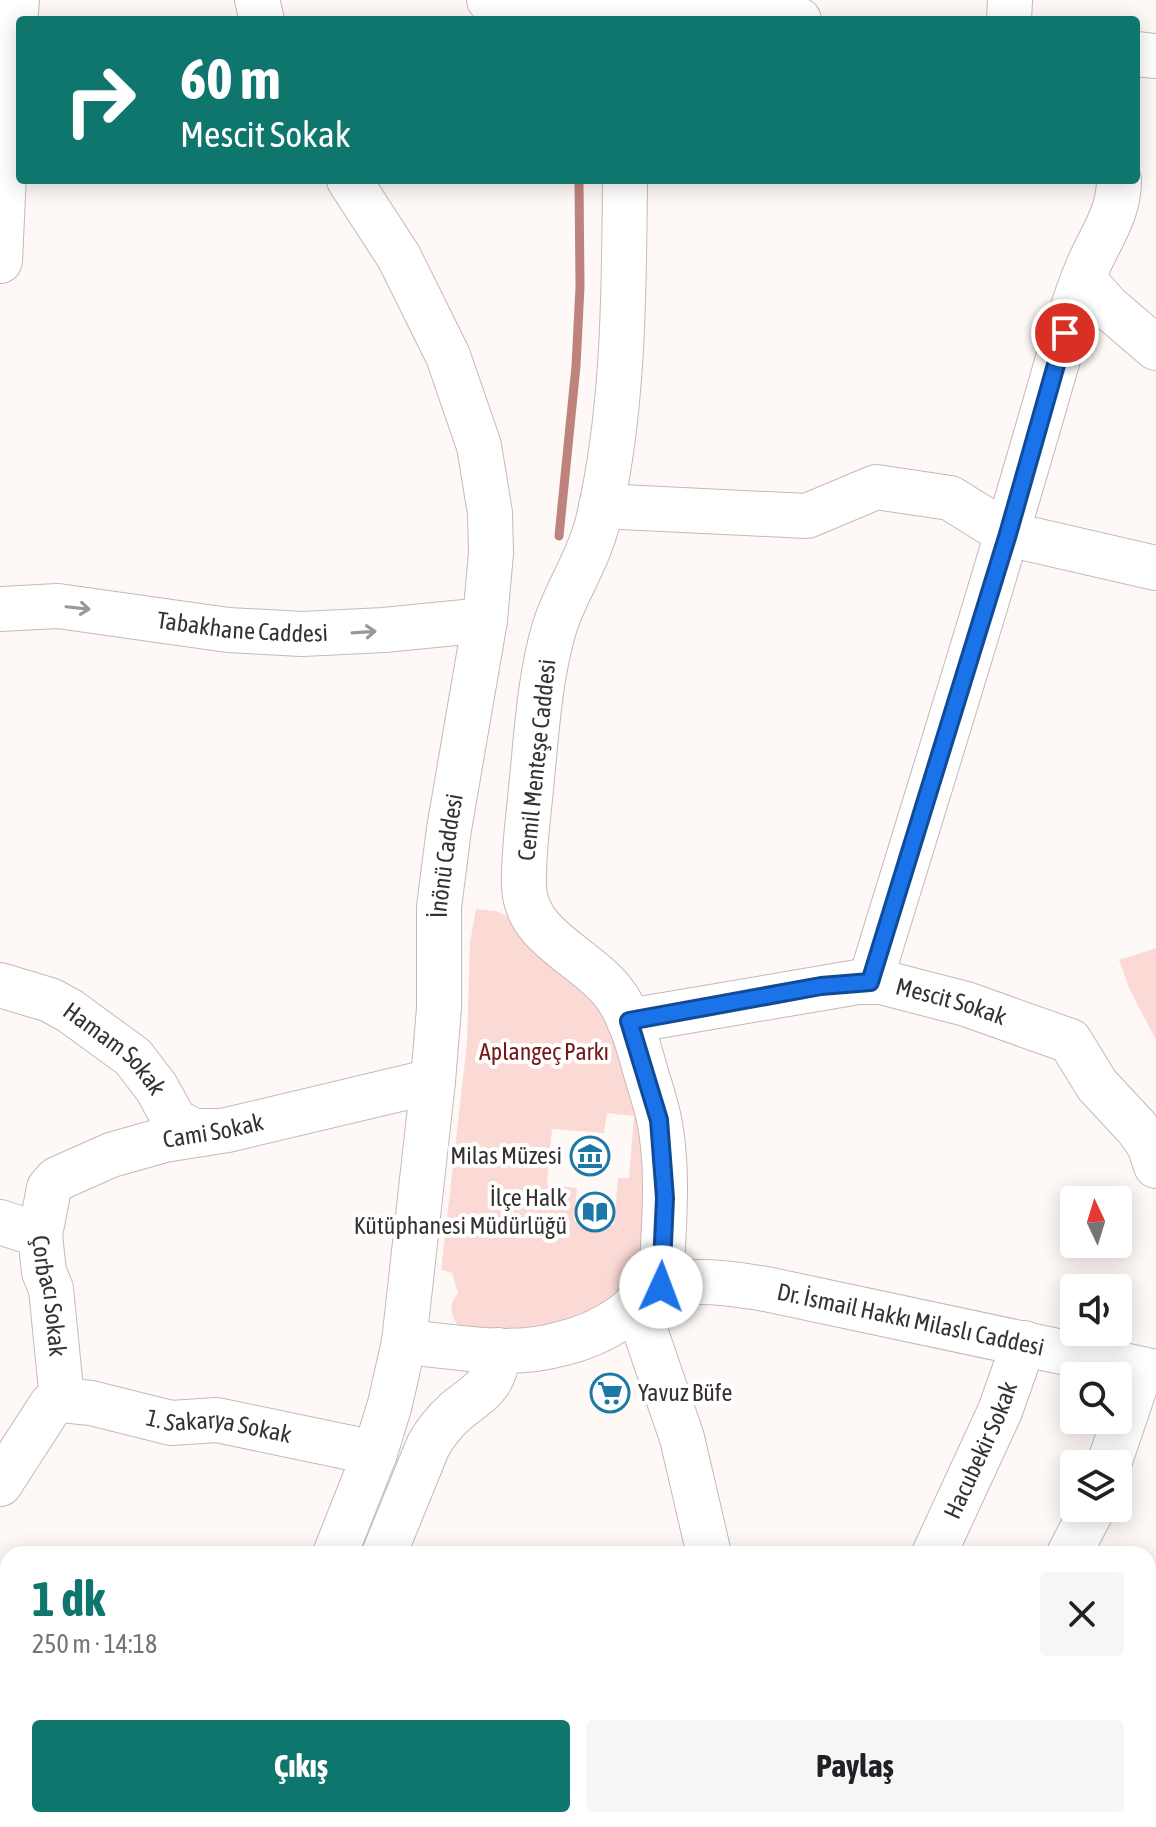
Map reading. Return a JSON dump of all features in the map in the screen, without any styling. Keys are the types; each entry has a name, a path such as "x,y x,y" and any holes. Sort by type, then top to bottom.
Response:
{"street":[{"path":"0,261 6,131 17,0"},
{"path":"489,0 745,16"},
{"name":"İnönü Caddesi","path":"338,1546 375,1453 404,1342 439,1008 439,907 449,829 485,620 491,553 490,513 479,446 448,356 399,257 352,184"},
{"name":"Cemil Menteşe Caddesi","path":"625,184 618,377 609,462 592,541 559,614 547,658 527,830 524,889 534,920 547,934 600,975 618,998 629,1021 659,1120 665,1198 649,1296"},
{"path":"870,982 1083,279 1112,221 1118,204 1119,184"},
{"path":"1083,279 1108,307 1156,348"},
{"path":"601,506 807,516 876,487 950,498 1008,534 1156,568"},
{"name":"Tabakhane Caddesi","path":"0,609 58,606 228,630 302,634 485,620"},
{"name":"Mescit Sokak","path":"629,1021 821,986 870,982 905,987 966,1004 1070,1041 1097,1085 1149,1145 1156,1166"},
{"name":"Hamam Sokak","path":"0,985 50,1000 70,1011 133,1057 156,1087 175,1121 194,1131 212,1131"},
{"name":"Cami Sokak","path":"20,1229 57,1179 135,1146 227,1130 433,1081"},
{"name":"Çorbacı Sokak","path":"20,1229 51,1289 62,1400"},
{"name":"Dr. İsmail Hakkı Milaslı Caddesi","path":"649,1296 704,1283 766,1289 1149,1370"},
{"path":"404,1342 498,1350 554,1346 623,1316 649,1296 707,1546"},
{"name":"Hacubekir Sokak","path":"938,1546 993,1425 1024,1343"},
{"path":"387,1546 428,1446 437,1431 456,1412 484,1391 491,1381 498,1350"},
{"path":"1115,1450 1149,1370"},
{"path":"0,1484 51,1405 62,1400"},
{"name":"1. Sakarya Sokak","path":"62,1400 91,1403 171,1423 217,1420 375,1453"},
{"path":"1073,1546 1086,1522"}],"green space":[{"name":"Aplangeç Parkı","path":"476,909 496,911 512,918 590,987 648,1109 644,1250 620,1298 549,1334 461,1329 452,1311 452,1302 458,1293 452,1273 441,1270 467,1043 470,943","holes":["607,1113 634,1116 629,1178 618,1178 614,1225 574,1221 577,1188 547,1185 552,1129 604,1133"]},
{"path":"1156,948 1156,1040 1130,990 1119,960"}],"waterway":[{"path":"559,536 576,366 580,287 579,184"}],"place":[{"name":"Milas Müzesi","path":"590,1156"},
{"name":"İlçe Halk Kütüphanesi Müdürlüğü","path":"595,1212"},
{"name":"Yavuz Büfe","path":"610,1393"}],"route":[{"path":"661,1287 665,1198 662,1143 659,1120 629,1021 821,986 870,982 1008,534 1065,333"}]}
